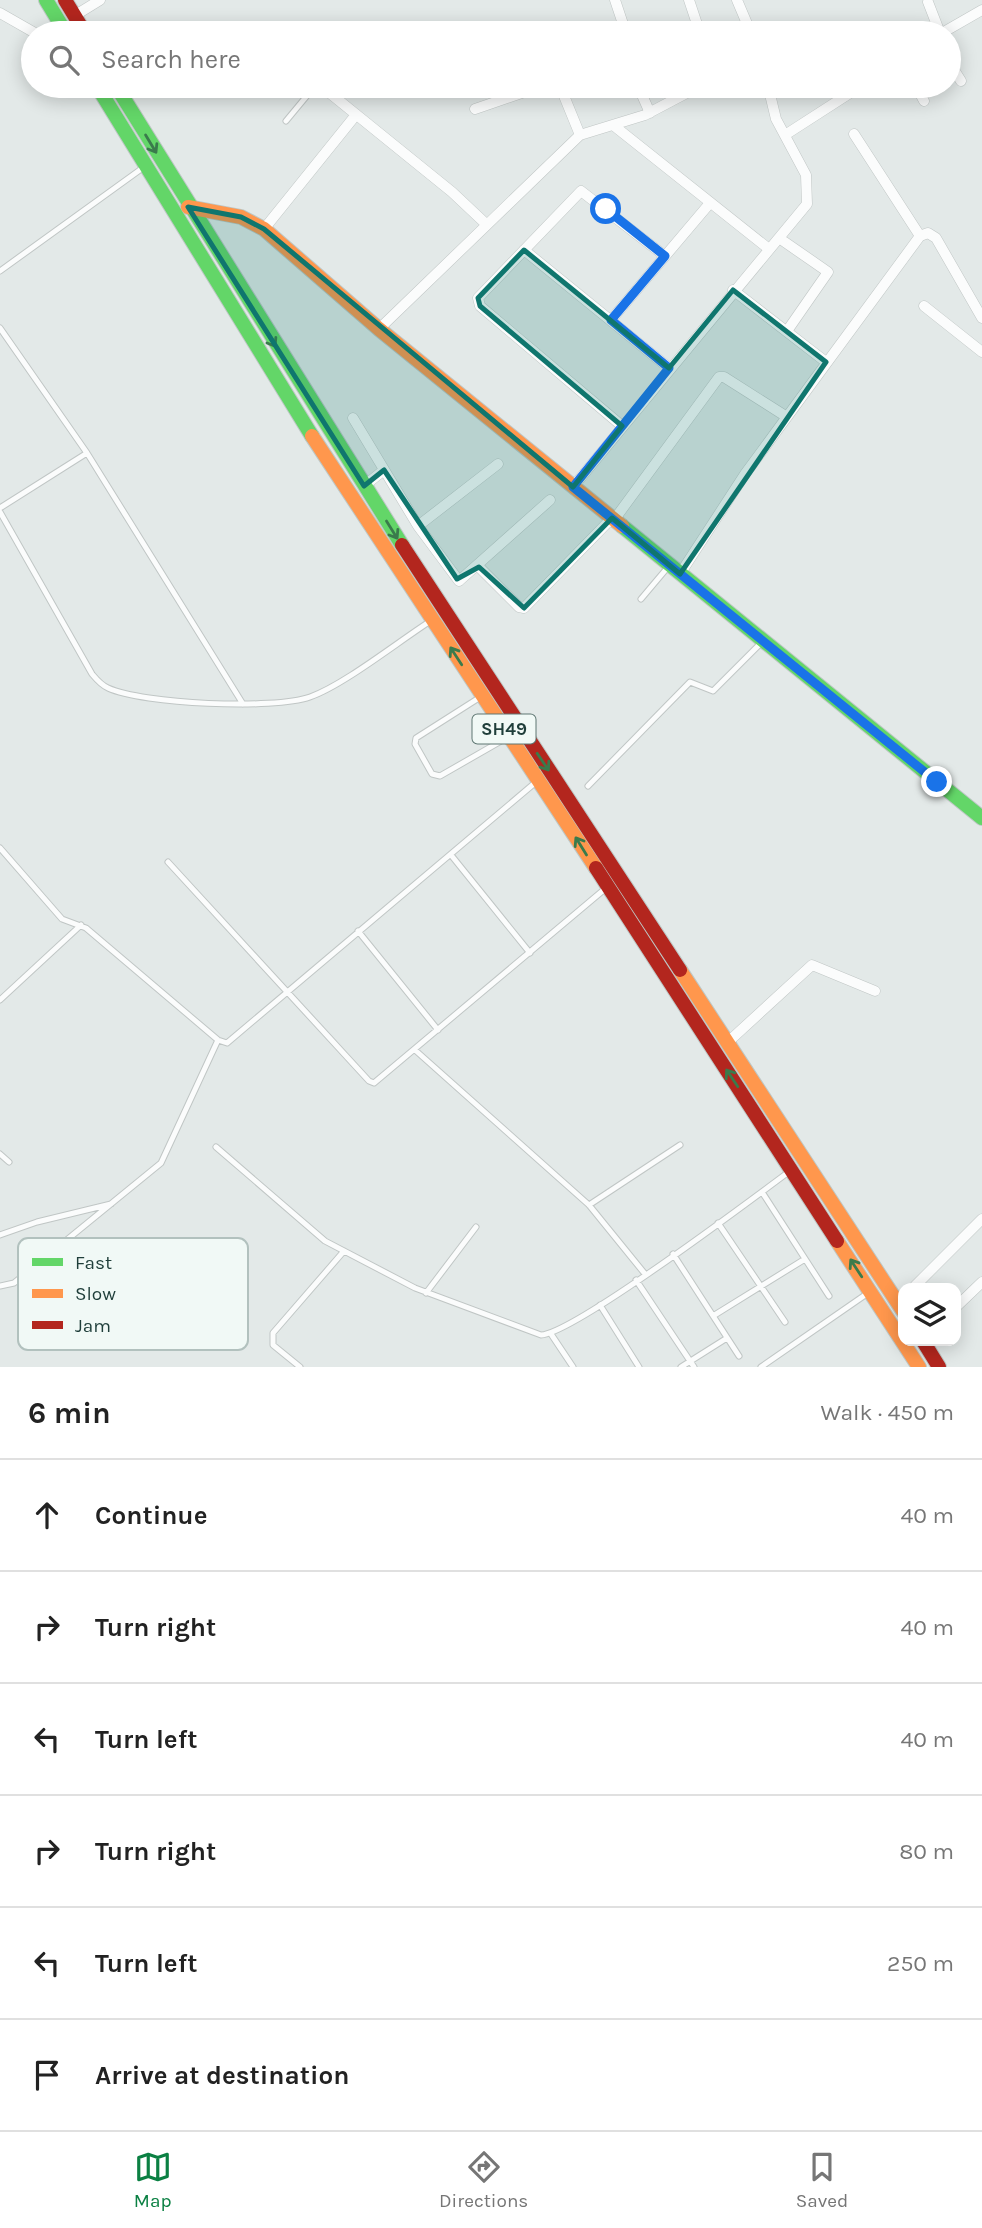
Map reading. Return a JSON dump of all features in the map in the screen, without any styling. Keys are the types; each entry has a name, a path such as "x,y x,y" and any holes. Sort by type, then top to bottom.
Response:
{"main road":[{"path":"46,0 59,21"},
{"path":"65,0 77,21"},
{"name":"SH49","path":"105,98 298,415 539,780 919,1367"},
{"name":"SH49","path":"123,98 188,207 364,486 898,1303"},
{"path":"188,207 241,217 264,229 379,329 982,817"},
{"path":"926,1346 939,1367"}],"street":[{"path":"74,16 100,0"},
{"path":"615,0 621,21"},
{"path":"689,0 696,21"},
{"path":"737,0 746,21"},
{"path":"928,2 936,21"},
{"path":"961,22 982,10"},
{"path":"0,13 21,25"},
{"path":"335,98 452,192 486,224"},
{"path":"475,109 507,98"},
{"path":"564,98 580,135"},
{"path":"643,98 650,113"},
{"path":"379,329 486,224 536,181 580,135 650,113 678,98"},
{"path":"573,487 733,289 804,209 807,197 806,175 776,119 771,98"},
{"path":"785,135 842,98"},
{"path":"264,229 355,116"},
{"path":"613,125 769,250"},
{"path":"854,134 920,236"},
{"path":"622,426 480,306 478,298 581,191 665,256"},
{"path":"611,320 710,203"},
{"path":"675,570 920,236 928,233 936,238 982,318"},
{"path":"779,238 828,272 787,331"},
{"path":"524,250 669,368"},
{"path":"733,289 826,362"},
{"path":"924,306 982,352"},
{"path":"479,567 519,607 524,608 613,519 719,377 724,377 787,417"},
{"path":"353,418 418,526 457,579 463,580 479,567 550,500"},
{"path":"418,526 498,464"},
{"path":"364,486 384,470"},
{"path":"728,1042 813,965 820,965 875,991"},
{"path":"918,1283 982,1219"},
{"path":"961,1302 982,1282"}],"lane":[{"path":"286,121 305,98"},
{"path":"0,271 147,165"},
{"path":"0,328 87,453 243,704"},
{"path":"87,453 0,510 99,682 119,691 145,695 243,704 276,704 311,697 433,620"},
{"path":"640,599 675,570"},
{"path":"588,786 690,682 713,691 763,641"},
{"path":"482,696 415,738 415,744 432,774 440,776 509,737"},
{"path":"0,848 62,919 81,925 218,1040 231,1041 286,991 539,780"},
{"path":"451,855 530,953"},
{"path":"167,862 369,1081 380,1080 607,887"},
{"path":"0,1000 81,925"},
{"path":"358,931 438,1030"},
{"path":"70,1238 161,1163 218,1040"},
{"path":"415,1050 589,1205 645,1274"},
{"path":"589,1205 680,1145"},
{"path":"216,1147 317,1236 426,1293 531,1333 551,1335 600,1305 793,1170"},
{"path":"0,1154 9,1162"},
{"path":"762,1192 829,1296"},
{"path":"0,1235 37,1222 113,1204"},
{"path":"718,1223 785,1322"},
{"path":"426,1293 476,1227"},
{"path":"300,1367 273,1345 273,1333 344,1251"},
{"path":"673,1254 739,1356"},
{"path":"713,1316 805,1259"},
{"path":"0,1286 18,1280"},
{"path":"636,1280 692,1364"},
{"path":"761,1367 870,1291"},
{"path":"600,1305 639,1367"},
{"path":"551,1335 573,1367"},
{"path":"681,1367 692,1364 727,1338"}],"highlighted area":[{"path":"188,207 241,217 264,229 573,487 622,426 480,306 478,298 524,250 669,368 733,290 826,362 680,574 612,518 524,608 479,567 457,579 384,470 364,486"}],"traffic: fast":[{"path":"46,0 59,21"},
{"path":"104,98 312,436"},
{"path":"123,98 402,545"},
{"path":"622,526 982,818"}],"traffic: slow":[{"path":"188,207 241,217 264,229 379,329 622,526"},
{"path":"312,436 596,868"},
{"path":"680,970 898,1303"},
{"path":"837,1241 919,1367"}],"traffic: jam":[{"path":"65,0 78,21"},
{"path":"402,545 680,970"},
{"path":"596,868 837,1241"},
{"path":"926,1346 939,1367"}],"route":[{"path":"606,209 665,256 611,320 669,368 573,487 937,782"}]}
